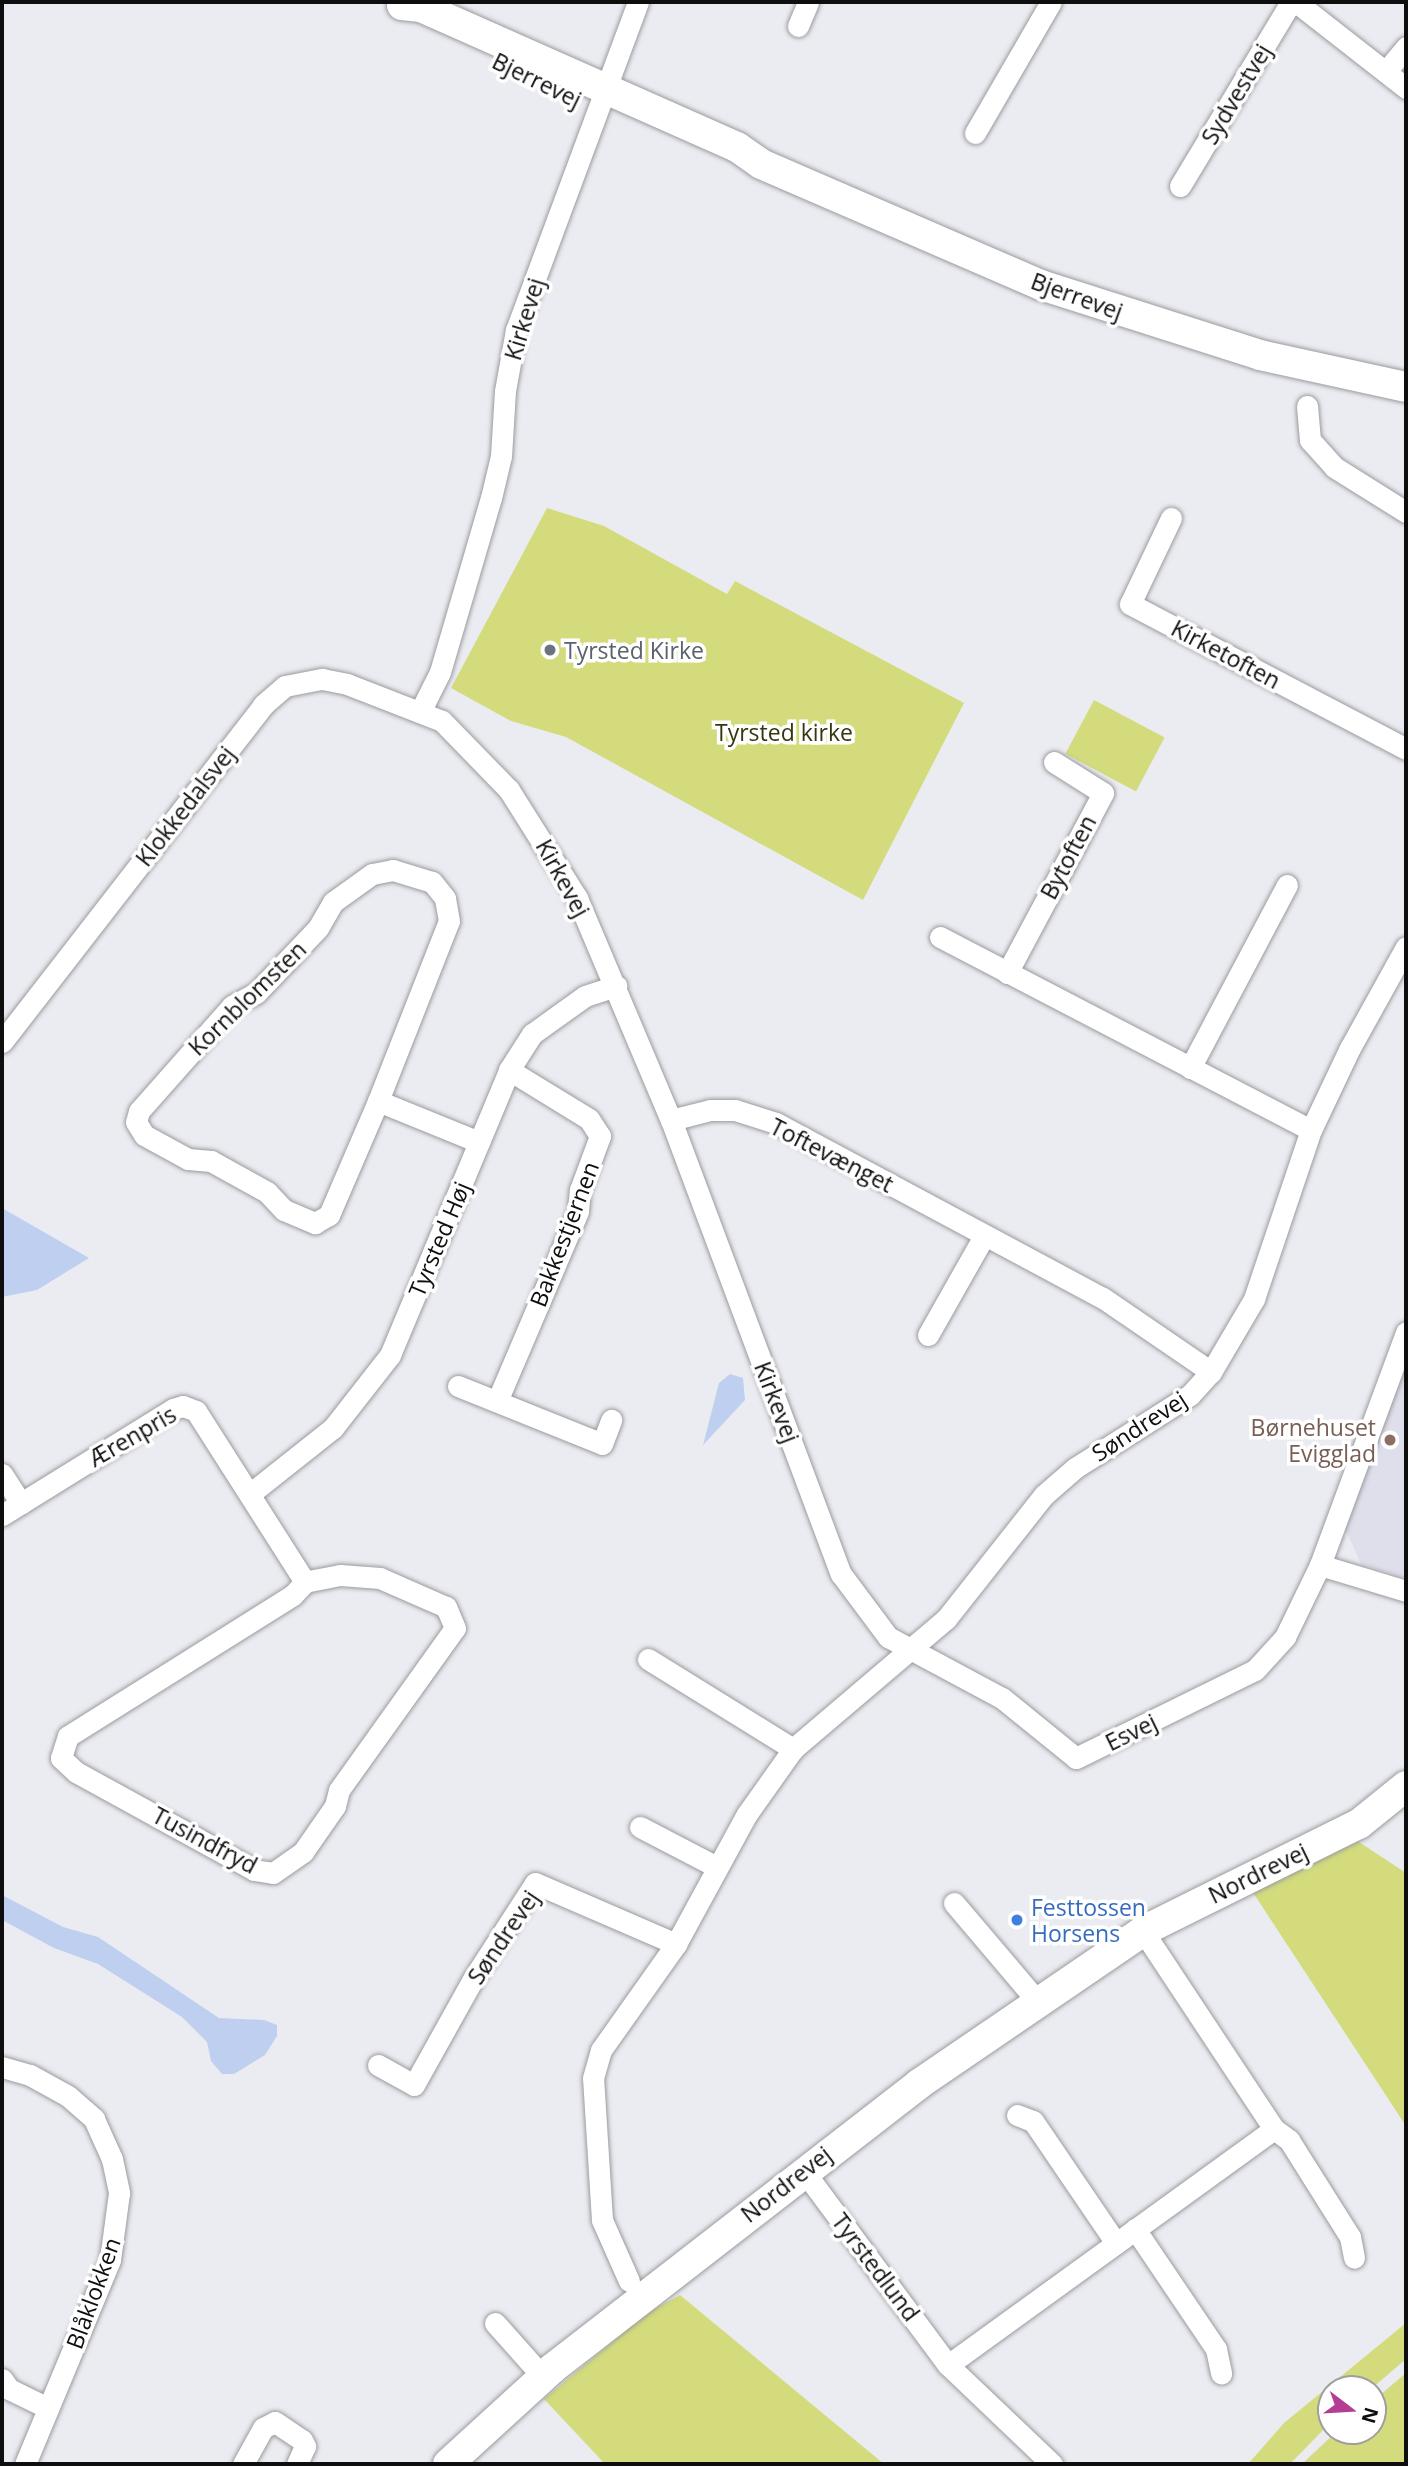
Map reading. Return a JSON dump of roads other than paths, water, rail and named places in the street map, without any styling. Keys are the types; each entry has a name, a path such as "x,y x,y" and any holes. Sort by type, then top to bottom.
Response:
{"street":[{"name":"Kirkevej","path":"638,2 604,101 516,330 505,391 501,456 491,498 440,672 421,710 457,732 509,790 577,898 671,1120 841,1574 888,1637 907,1650"},
{"path":"798,26 808,2"},
{"path":"975,133 1051,2"},
{"name":"Sydvestvej","path":"1180,186 1294,2 1387,70 1406,88"},
{"name":"Bjerrevej","path":"398,3 496,62 737,147 761,163 1068,294 1277,360 1406,387"},
{"path":"1387,70 1406,47"},
{"path":"1307,406 1310,440 1334,467 1406,512"},
{"name":"Kirketoften","path":"1171,518 1130,604 1406,749"},
{"name":"Klokkedalsvej","path":"2,1042 262,705 285,686 322,679 421,710"},
{"name":"Bytoften","path":"1007,973 1102,793 1054,762"},
{"name":"Kornblomsten","path":"393,870 432,882 445,898 449,921 378,1101 329,1214 314,1223 284,1210 267,1192 211,1161 188,1159 144,1135 136,1122 139,1111 232,1006 256,993 318,928 333,902 372,874 393,870"},
{"path":"1190,1068 1287,885"},
{"path":"940,937 1311,1130"},
{"name":"Søndrevej","path":"629,2281 603,2220 593,2078 601,2050 615,2026 676,1944 747,1814 793,1749 946,1619 1044,1495 1075,1468 1189,1395 1211,1372 1254,1299 1311,1130 1350,1048 1406,947"},
{"name":"Tyrsted Høj","path":"251,1493 334,1428 390,1355 509,1070 532,1034 557,1012 616,986"},
{"name":"Bakkestjernen","path":"498,1399 578,1211 580,1190 600,1136 589,1119 509,1070"},
{"path":"378,1101 479,1142"},
{"name":"Toftevænget","path":"671,1120 710,1110 735,1110 776,1123 1103,1298 1211,1372"},
{"path":"928,1335 984,1236"},
{"name":"Esvej","path":"907,1650 962,1673 1002,1698 1076,1758 1255,1670 1285,1637 1320,1565 1406,1332"},
{"path":"458,1386 498,1399 602,1444 611,1420"},
{"name":"Ærenpris","path":"2,1515 183,1406 196,1411 251,1493"},
{"path":"2,1474 21,1503"},
{"path":"251,1493 305,1582"},
{"path":"1320,1565 1406,1591"},
{"name":"Tusindfryd","path":"340,1575 380,1578 446,1607 455,1628 339,1790 335,1806 312,1841 287,1866 273,1873 254,1870 64,1763 61,1750 68,1736 293,1595 305,1582 340,1575"},
{"path":"648,1659 793,1749"},
{"name":"Nordrevej","path":"464,2459 543,2376 803,2170 1143,1931 1359,1824 1406,1786"},
{"path":"640,1828 717,1867"},
{"name":"Søndrevej","path":"377,2066 414,2085 474,1979 535,1883 676,1944"},
{"path":"954,1903 1038,2003"},
{"path":"1143,1931 1274,2129 1289,2140 1350,2237 1354,2258"},
{"name":"Blåklokken","path":"2,2067 30,2075 68,2096 94,2119 112,2159 119,2193 110,2260 26,2464"},
{"path":"1017,2115 1033,2121 1116,2244"},
{"path":"948,2365 1274,2129"},
{"name":"Tyrstedlund","path":"803,2170 948,2365 1052,2464"},
{"path":"1135,2229 1216,2349 1222,2373"},
{"path":"495,2323 543,2376"},
{"path":"2,2379 9,2389 48,2408"},
{"path":"243,2464 263,2428 275,2422 302,2440 305,2446 297,2464"}],"water":[{"path":"2,1208 89,1258 37,1290 2,1297"},
{"path":"730,1374 743,1378 745,1400 703,1445 719,1383"},
{"path":"2,1895 63,1927 98,1937 219,2018 264,2020 277,2025 277,2036 265,2055 234,2074 222,2074 211,2061 207,2042 182,2017 98,1964 54,1948 2,1920"}],"place":[{"name":"Tyrsted Kirke","path":"550,650"},
{"name":"Børnehuset Evigglad","path":"1390,1440"},
{"name":"Festtossen Horsens","path":"1017,1920"}],"park label":[{"name":"Tyrsted kirke","path":"784,732"}]}
